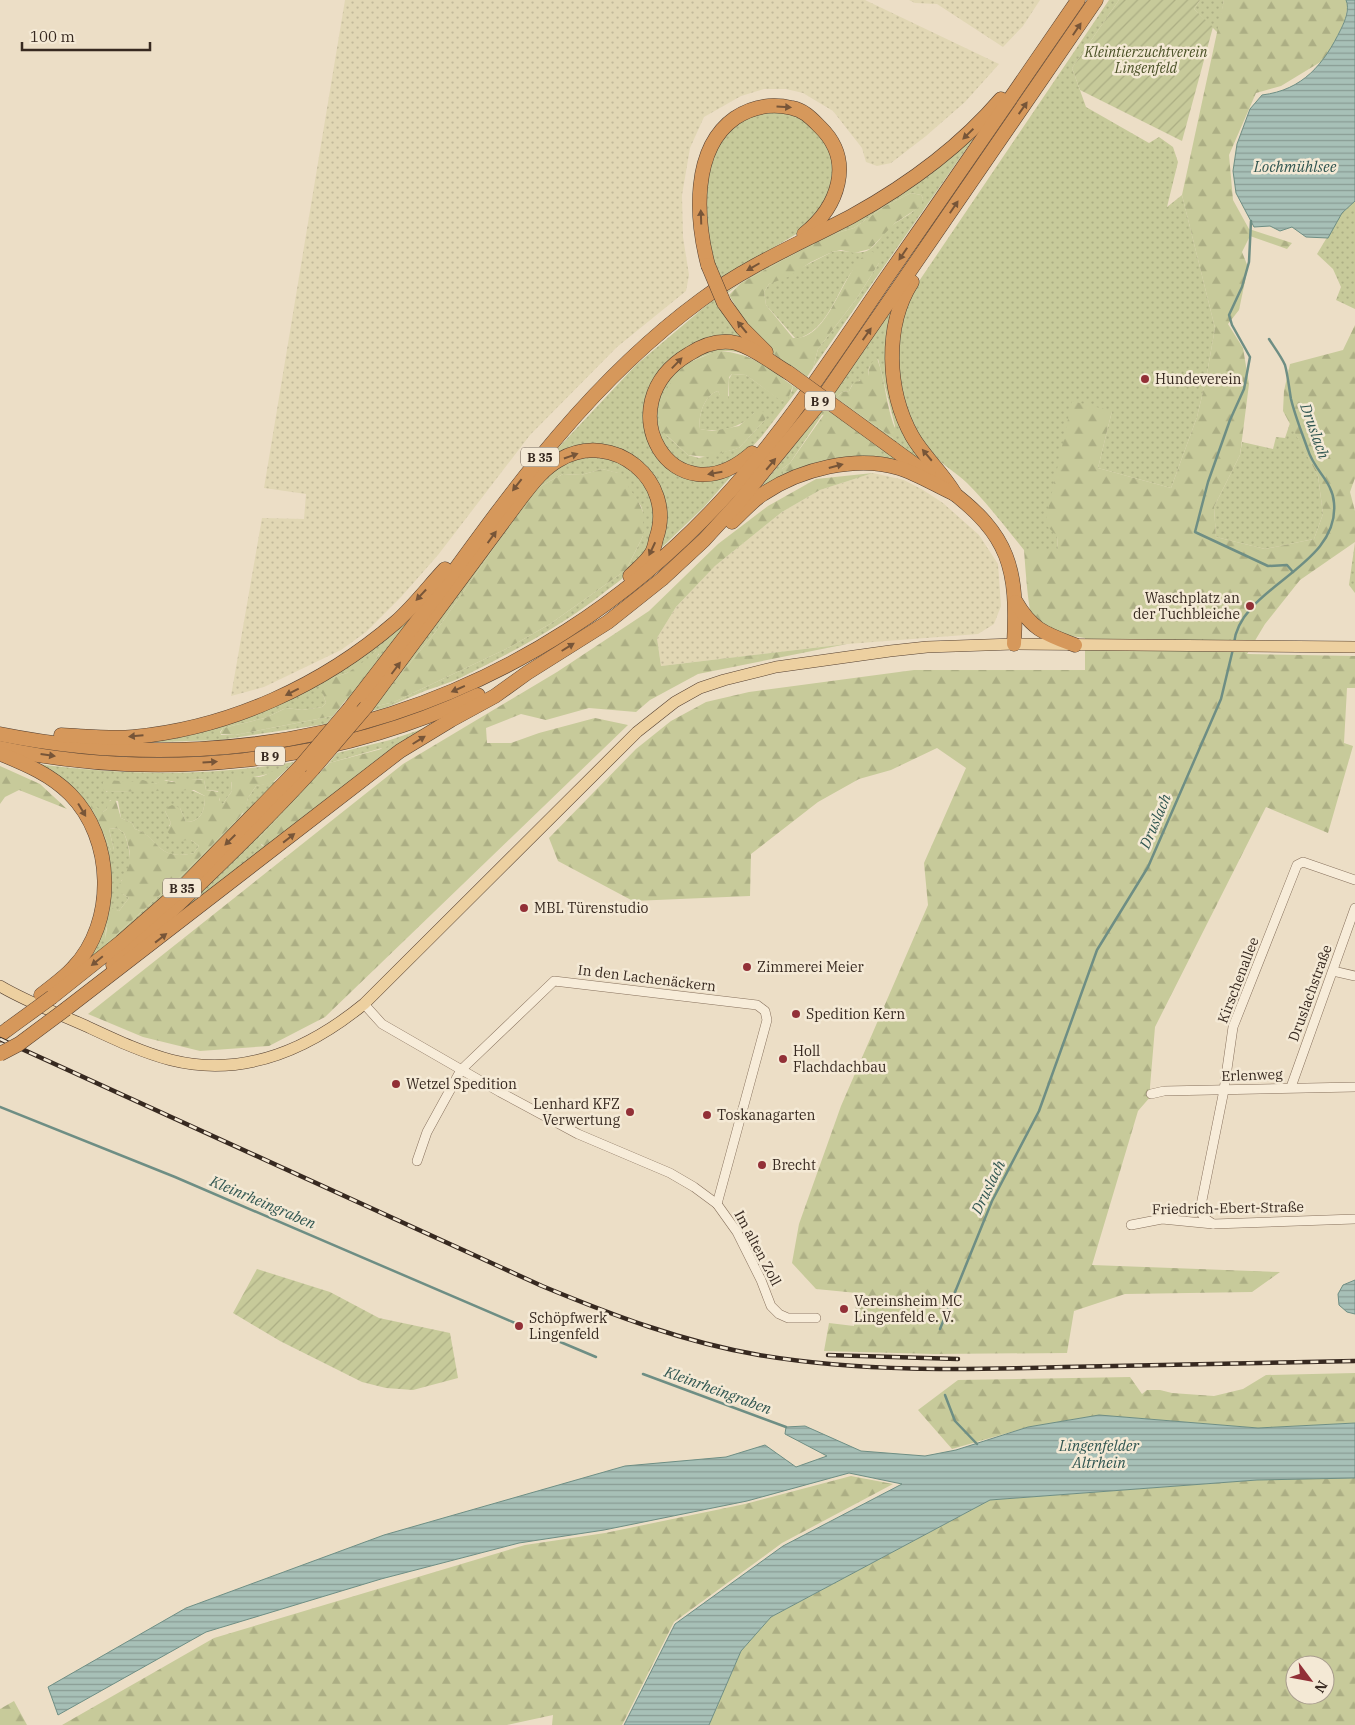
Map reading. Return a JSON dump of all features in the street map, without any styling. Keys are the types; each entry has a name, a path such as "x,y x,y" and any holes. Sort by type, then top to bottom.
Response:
{"highway":[{"name":"B 9","path":"0,748 110,764 167,765 246,760 310,750 382,731 457,705 527,673 622,612 662,579 704,540 792,439 924,252 1096,0"},
{"name":"B 9","path":"0,734 118,750 171,751 269,743 318,735 402,710 458,689 551,641 598,610 656,565 721,501 793,412 1077,1"},
{"path":"789,246 854,214 898,188 950,150 1003,97 1077,1"},
{"path":"789,246 817,224 830,208 837,188 839,172 835,147 827,134 808,115 794,108 764,106 748,109 722,128 712,143 700,188 702,242 708,266 724,303 742,328 789,373"},
{"name":"B 35","path":"4,1032 55,1002 178,892 307,768 518,483 585,403 638,351 702,299 789,246"},
{"path":"924,252 917,274 904,296 893,332 892,376 903,417 913,438 946,477 955,494"},
{"path":"793,412 774,426 753,452 739,464 718,474 697,475 684,471 666,460 652,437 648,418 654,394 661,381 681,358 702,346 712,343 735,343 749,349 789,373 955,494 980,515 999,541 1011,568 1016,601 1014,644"},
{"path":"307,768 366,707 538,476 559,460 590,450 620,455 640,469 652,484 658,498 661,513 660,528 651,554 598,610"},
{"path":"704,540 727,526 763,494 801,476 846,463 867,463 899,468 955,494"},
{"path":"26,739 42,734 130,737 154,734 212,722 281,697 313,681 367,645 398,620 479,535"},
{"path":"1016,601 1025,617 1039,630 1075,646"},
{"path":"0,1054 55,1002 400,751 495,696 527,673"},
{"path":"0,754 46,774 69,793 80,806 98,840 104,869 103,908 94,936 55,1002"}],"main road":[{"path":"0,986 152,1054 173,1060 215,1065 240,1064 287,1052 320,1036 364,1004 637,732 675,702 700,688 776,667 927,647 1014,644 1075,646 1355,646"}],"street":[{"name":"Kirschenallee","path":"1212,1224 1204,1218 1200,1210 1224,1090 1233,1027 1297,865 1303,862 1355,880"},
{"name":"Druslachstraße","path":"1290,1088 1355,908"},
{"path":"1333,971 1355,976"},
{"name":"In den Lachenäckern","path":"417,1161 426,1132 461,1070 554,981 757,1005 765,1011 767,1020 717,1204"},
{"name":"Im alten Zoll","path":"364,1004 382,1024 461,1070 578,1134 670,1173 717,1204 737,1232 761,1280 771,1306 779,1314 788,1318 816,1318"},
{"name":"Erlenweg","path":"1151,1094 1164,1091 1355,1086"},
{"name":"Friedrich-Ebert-Straße","path":"1131,1225 1162,1219 1212,1224 1355,1219"}],"shaded area":[{"path":"345,0 865,0 999,64 965,102 926,136 891,163 877,166 866,162 862,148 833,111 803,93 786,89 764,89 741,96 704,117 690,148 682,195 683,237 689,275 686,291 617,347 530,435 438,555 401,597 366,632 341,650 264,687 231,696 262,518 304,519 306,494 264,488"},
{"path":"909,0 1040,0 1023,26 1003,47 937,4 915,3"},
{"path":"873,473 904,480 923,490 943,503 979,535 998,564 1001,606 994,624 978,634 847,644 661,666 657,638 676,607 715,566 782,512 820,490"}],"green space":[{"path":"1109,0 1119,0 1072,68 1086,107 1149,143 1159,137 1173,147 1178,162 1167,207 1182,195 1215,328 1197,417 1171,488 1098,468 1112,411 1057,536 1058,550 1024,550 975,491 934,456 917,433 908,414 898,376 899,337 909,296"},
{"name":"Kleintierzuchtverein Lingenfeld","path":"1119,0 1200,0 1194,9 1213,27 1182,141 1080,90 1072,68"},
{"path":"1200,0 1224,0 1218,33 1194,9"},
{"path":"1224,0 1346,0 1348,3 1345,20 1327,58 1281,86 1256,93 1229,155 1233,200 1249,229 1292,243 1287,249 1250,236 1242,252 1248,267 1239,310 1228,324 1243,348 1249,384 1240,455 1214,507 1216,537 1265,549 1314,539 1323,514 1318,476 1283,411 1284,391 1290,364 1343,350 1355,325 1355,478 1350,492 1355,511 1355,542 1300,580 1265,624 1247,654 1355,656 1355,688 1347,688 1344,743 1353,746 1328,833 1266,807 1155,1027 1150,1087 1151,1096 1138,1111 1092,1265 1280,1272 1252,1292 1125,1294 1074,1311 1067,1353 934,1354 824,1351 829,1323 854,1326 857,1293 816,1289 792,1263 799,1224 841,1106 928,905 924,863 966,768 937,748 891,770 859,779 818,802 751,854 750,896 633,901 558,861 549,838 636,749 671,721 706,702 749,692 914,670 1085,670 1085,638 1064,635 1049,630 1036,623 1032,617 1024,550 1058,550 1057,536 1045,524 1072,401 1112,411 1098,468 1171,488 1197,417 1215,328 1182,195"},
{"path":"755,111 793,113 814,125 833,157 833,189 808,227 721,279 708,251 705,177 721,135"},
{"path":"978,132 813,368 818,349 857,298 879,263 853,270 823,320 807,335 796,339 766,305 764,292 769,284 832,252 861,252 870,249 893,224 917,208 923,198 921,195 911,193 885,206 854,228 827,236 741,283 717,301 746,339 712,339 650,391 665,464 734,473 704,507 656,553 664,503 613,449 543,464 636,365 708,304"},
{"path":"911,193 921,195 923,198 921,206 895,223 870,249 854,253 841,250 832,252 811,262 788,277 769,284 764,292 766,305 793,338 806,336 817,328 827,316 860,259 870,251 881,255 879,263 857,298 818,349 813,368 807,377 792,366 791,368 759,342 732,308 735,305 729,295 741,283 827,236 854,228 885,206"},
{"path":"1355,201 1355,309 1336,300 1341,287 1333,269 1317,254 1341,214"},
{"path":"893,308 888,373 936,472 844,407 846,405 893,438 895,426 878,359 869,367 868,376 852,385 849,391 842,392 836,398 833,395"},
{"path":"716,346 739,348 785,377 783,379 758,361 737,352 715,353 685,364 659,419 667,436 688,455 699,458 739,448 765,420 754,413 737,426 722,430 700,429 701,412 706,401 713,393 718,391 720,395 729,396 729,379 732,374 746,375 782,401 792,391 793,386 798,389 762,436 740,460 695,471 664,451 653,406 677,366"},
{"path":"717,351 739,354 758,362 793,386 788,399 781,401 746,375 732,374 729,377 728,400 726,401 721,398 718,391 709,397 701,412 700,429 712,431 739,426 754,413 761,410 766,414 765,420 739,448 707,457 688,455 663,432 659,419 659,406 673,379 685,364"},
{"path":"877,358 890,415 897,433 893,438 836,398 842,392 849,391 854,382 860,381 862,376 868,376 870,364"},
{"path":"824,408 833,414 822,415 790,463 782,469 795,472 824,460 855,456 876,456 882,450 836,417 838,415 902,462 880,459 758,491"},
{"path":"825,413 833,414 882,450 880,455 816,462 802,469 783,473 782,469 790,463"},
{"path":"1290,423 1318,476 1323,514 1314,539 1265,549 1216,537 1214,507 1240,455 1242,442 1273,449 1276,437 1285,438"},
{"path":"592,454 610,457 626,464 640,475 651,490 656,505 657,521 652,545 644,558 623,578 590,603 520,647 460,678 387,707 370,711 373,707 394,702 508,648 550,624 626,570 643,536 643,512 641,506 618,473 602,469 581,475 563,474 541,486 529,497 434,634 388,689 385,688 537,484 562,463 576,457"},
{"path":"602,469 619,473 638,501 643,512 643,536 626,570 550,624 508,648 394,702 373,707 434,634 529,497 541,486 563,474 581,475"},
{"path":"873,473 820,490 782,512 715,566 676,607 657,638 661,666 847,644 698,674 650,700 636,712 589,708 546,720 521,714 486,728 487,743 511,743 539,733 595,718 628,725 325,1017 269,1046 200,1051 143,1037 88,1014 403,764 557,672 649,611 718,544 768,506 816,479"},
{"path":"1355,542 1355,593 1349,585"},
{"path":"420,606 349,701 346,699 379,654 376,651 366,661 347,673 332,678 323,694 326,703 322,707 302,710 286,708 265,718 223,728 220,732 221,735 235,735 333,716 326,724 220,740 131,743 251,714"},
{"path":"377,650 380,651 370,670 333,716 235,735 220,734 223,728 265,718 286,708 302,710 322,707 326,703 322,691 332,678 347,673"},
{"path":"434,725 136,951 315,775 317,777 258,839 262,846 279,838 382,748 329,763 337,753 390,740"},
{"path":"389,747 389,751 279,838 265,846 259,843 258,839 329,763"},
{"path":"294,762 284,772 284,769 231,782 232,791 223,804 220,803 218,791 206,790 204,780 166,780 155,784 109,781 106,792 189,789 205,796 202,814 196,820 186,822 180,808 165,811 171,823 169,826 181,840 191,840 199,846 194,853 182,855 165,852 150,838 135,829 132,823 121,818 118,801 110,800 107,809 103,812 91,807 111,850 114,850 109,829 117,828 124,833 130,859 128,871 121,881 123,894 129,898 119,911 115,910 110,918 106,930 107,943 183,874 243,814 248,798 256,786 278,782 162,899 79,969 97,941 102,839 37,764 70,768 166,773 229,770"},
{"path":"0,766 40,784 67,809 19,790 5,797 0,804"},
{"path":"281,768 284,769 284,772 272,783 256,786 248,798 245,810 237,820 183,874 107,943 105,942 109,911 111,908 119,911 129,898 120,892 118,886 126,873 130,855 124,833 117,828 109,829 114,850 111,850 91,807 92,803 103,812 107,809 108,802 115,798 121,818 132,823 135,829 150,837 165,851 181,855 194,853 199,846 191,840 175,841 167,831 171,823 165,811 172,805 180,808 186,822 196,820 202,814 205,796 194,790 108,792 103,790 103,782 108,780 131,782 143,780 155,784 163,780 172,782 184,779 204,780 206,790 219,792 219,800 223,804 232,791 231,778 241,774 258,777"},
{"path":"257,1269 330,1292 379,1318 450,1333 458,1378 413,1390 386,1388 362,1382 280,1341 233,1313"},
{"path":"1355,1373 1355,1423 1258,1428 1099,1415 1028,1427 952,1449 918,1410 958,1380 1130,1377 1142,1394 1147,1390 1160,1390 1172,1393 1214,1396 1243,1389 1266,1375"},
{"path":"851,1476 893,1484 782,1543 674,1622 622,1725 552,1725 553,1715 507,1725 62,1725 214,1638 525,1545 605,1533 745,1504"},
{"path":"1355,1478 1355,1725 709,1725 741,1651 771,1617 990,1500 1257,1480"},
{"path":"14,1701 27,1725 0,1725 0,1709"}],"water":[{"name":"Lochmühlsee","path":"1346,0 1355,0 1355,201 1342,213 1328,238 1306,237 1292,227 1280,231 1270,226 1254,227 1236,193 1233,171 1237,144 1250,109 1262,95 1289,88 1301,81 1319,64 1334,42 1344,22 1347,11"},
{"path":"1355,1280 1355,1314 1347,1312 1339,1305 1338,1294 1343,1285"},
{"name":"Lingenfelder Altrhein","path":"1099,1415 1258,1428 1355,1423 1355,1478 1257,1480 990,1500 771,1617 741,1651 709,1725 624,1725 675,1624 783,1546 902,1484 849,1473 747,1501 604,1530 519,1543 381,1579 206,1632 58,1715 48,1687 186,1608 384,1535 625,1466 726,1457 765,1445 796,1467 827,1456 785,1434 786,1427 805,1426 861,1451 925,1456 956,1450 1028,1427"}],"waterway":[{"path":"1251,221 1249,262 1242,287 1229,315 1232,325 1250,357 1244,389 1230,420 1208,482 1195,532 1268,566 1287,565 1293,572"},
{"name":"Druslach","path":"1234,643 1240,623 1253,606 1307,560 1322,544 1332,525 1333,496 1327,482 1311,457 1291,399 1285,365 1269,339"},
{"name":"Druslach","path":"940,1329 992,1201 1039,1111 1097,950 1148,867 1221,699 1233,649"},
{"name":"Kleinrheingraben","path":"0,1107 175,1177 515,1323"},
{"name":"Kleinrheingraben","path":"539,1333 596,1357"},
{"name":"Kleinrheingraben","path":"643,1374 786,1427"},
{"name":"Druslach","path":"945,1395 955,1421 977,1444"}],"railway":[{"path":"0,1039 542,1286 648,1326 703,1343 797,1361 873,1367 988,1369 1355,1361"},
{"path":"828,1355 958,1359"}],"place":[{"name":"Hundeverein","path":"1145,379"},
{"name":"Waschplatz an der Tuchbleiche","path":"1250,606"},
{"name":"MBL Türenstudio","path":"524,908"},
{"name":"Zimmerei Meier","path":"747,967"},
{"name":"Spedition Kern","path":"796,1014"},
{"name":"Holl Flachdachbau","path":"783,1059"},
{"name":"Wetzel Spedition","path":"396,1084"},
{"name":"Lenhard KFZ Verwertung","path":"630,1112"},
{"name":"Toskanagarten","path":"707,1115"},
{"name":"Brecht","path":"762,1165"},
{"name":"Vereinsheim MC Lingenfeld e. V.","path":"844,1309"},
{"name":"Schöpfwerk Lingenfeld","path":"519,1326"}]}
